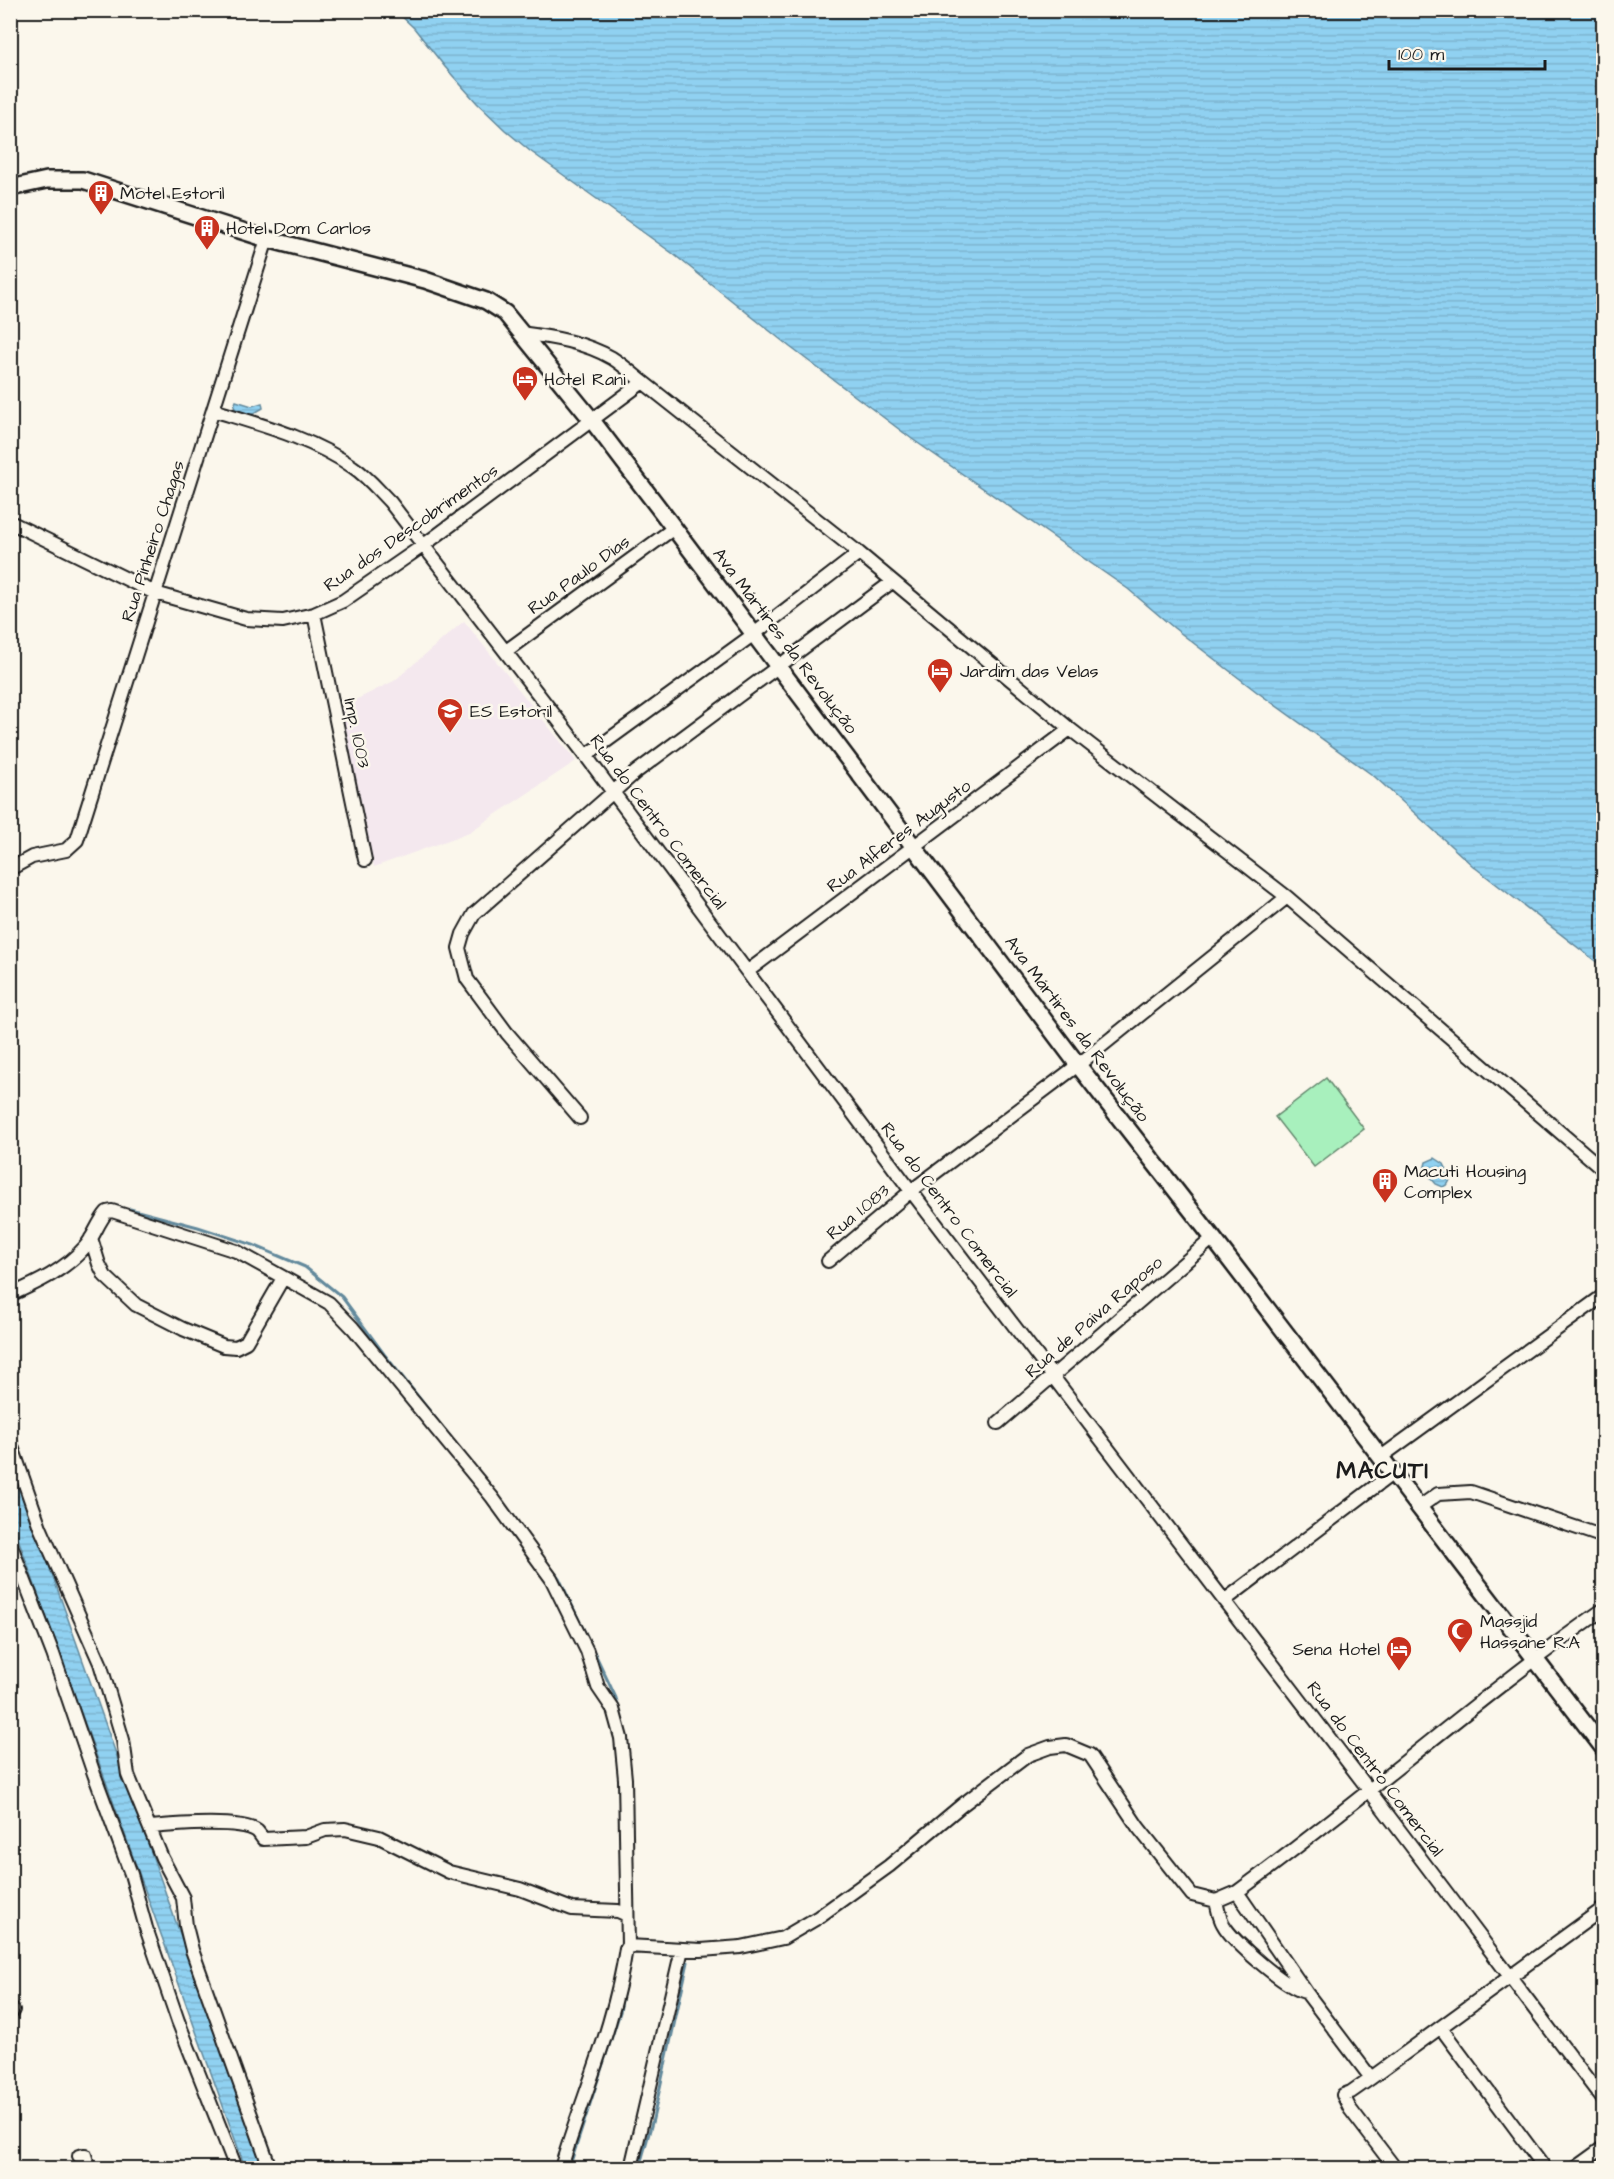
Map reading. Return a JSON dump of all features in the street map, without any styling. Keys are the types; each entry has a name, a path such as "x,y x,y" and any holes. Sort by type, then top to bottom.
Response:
{"street":[{"name":"Ava Mártires da Revolução","path":"10,188 47,180 83,180 267,239 425,280 486,301 505,313 675,528 1078,1065 1214,1238 1533,1659 1604,1749"},
{"name":"Rua Pinheiro Chagas","path":"10,869 32,857 66,850 77,840 267,239"},
{"path":"520,333 582,344 612,358 859,553 1070,729 1287,897 1604,1170"},
{"name":"Rua dos Descobrimentos","path":"10,522 155,592 246,620 284,621 314,614 343,601 643,382"},
{"name":"Rua do Centro Comercial","path":"213,410 279,430 324,449 355,467 390,502 586,756 911,1191 1604,2101"},
{"name":"Rua Paulo Dias","path":"506,651 675,528"},
{"path":"586,756 754,634 859,553"},
{"path":"580,1118 507,1033 467,979 459,948 463,934 474,915 636,772 891,582"},
{"name":"Imp. 1003","path":"314,614 366,860"},
{"name":"Rua Alferes Augusto","path":"748,971 1070,729"},
{"name":"Rua 1.083","path":"828,1261 911,1191 1078,1065 1287,897"},
{"path":"10,1295 54,1273 71,1261 91,1238 104,1215 112,1211 236,1251 329,1303 353,1328 492,1497 551,1578 587,1651 598,1687 613,1709 618,1722 625,1779 628,1946 610,2026 561,2169"},
{"path":"91,1238 105,1276 130,1299 183,1329 224,1346 236,1347 246,1342 283,1278"},
{"name":"Rua de Paiva Raposo","path":"998,1423 1214,1238"},
{"path":"1381,1457 1604,1295"},
{"path":"10,1442 40,1527 100,1663 123,1740 128,1775 162,1858 183,1898 186,1926 192,1950 270,2169"},
{"path":"1224,1601 1393,1473"},
{"path":"1418,1508 1438,1494 1471,1492 1604,1537"},
{"path":"10,1543 41,1621 131,1874 146,1928 178,2022 236,2169"},
{"path":"628,1946 701,1950 741,1947 783,1938 818,1918 889,1866 962,1805 1028,1755 1050,1747 1066,1745 1090,1755 1138,1827 1192,1895 1216,1901 1237,1892 1302,1845 1533,1659 1604,1609"},
{"path":"151,1827 179,1824 224,1825 255,1830 263,1839 306,1837 325,1830 345,1829 379,1837 449,1872 520,1889 572,1909 618,1911 627,1915"},
{"path":"1237,1892 1306,1992 1371,2078"},
{"path":"1216,1901 1224,1925 1237,1940 1284,1982 1306,1992"},
{"path":"1395,2169 1350,2109 1343,2095 1351,2092 1441,2028 1604,1908"},
{"path":"631,2169 682,1949"},
{"path":"1441,2028 1545,2169"},
{"path":"1575,2169 1604,2147"},
{"path":"80,2156 85,2155 89,2169"}],"shaded area":[{"name":"ES Estoril","path":"464,621 576,761 468,833 374,867 341,707 394,681"}],"green space":[{"path":"1326,1078 1364,1129 1314,1167 1275,1117"}],"water":[{"path":"396,11 1603,11 1603,967 1473,866 1375,777 1257,692 1128,589 912,439 790,347 672,253 530,151 477,103 414,28"},
{"path":"236,401 252,406 262,403 263,408 251,415 236,412 234,406"},
{"path":"1435,1158 1444,1164 1451,1178 1443,1187 1436,1184 1424,1170 1426,1162"},
{"path":"10,1456 265,2168 245,2167 11,1519"}],"waterway":[{"path":"130,1209 198,1227 253,1245 305,1267 342,1297 456,1444"},
{"path":"547,1563 559,1578 616,1698 619,1710"},
{"path":"639,2168 653,2119 688,1962"},
{"path":"569,2168 620,2012 623,1994"}],"place":[{"name":"Motel Estoril","path":"101,216"},
{"name":"Hotel Dom Carlos","path":"207,251"},
{"name":"Hotel Rani","path":"525,402"},
{"name":"Jardim das Velas","path":"940,694"},
{"name":"ES Estoril","path":"450,734"},
{"name":"Macuti Housing Complex","path":"1385,1204"},
{"name":"Massjid Hassane R.A","path":"1460,1654"},
{"name":"Sena Hotel","path":"1399,1672"}],"district":[{"name":"MACUTI","path":"1383,1471"}]}
